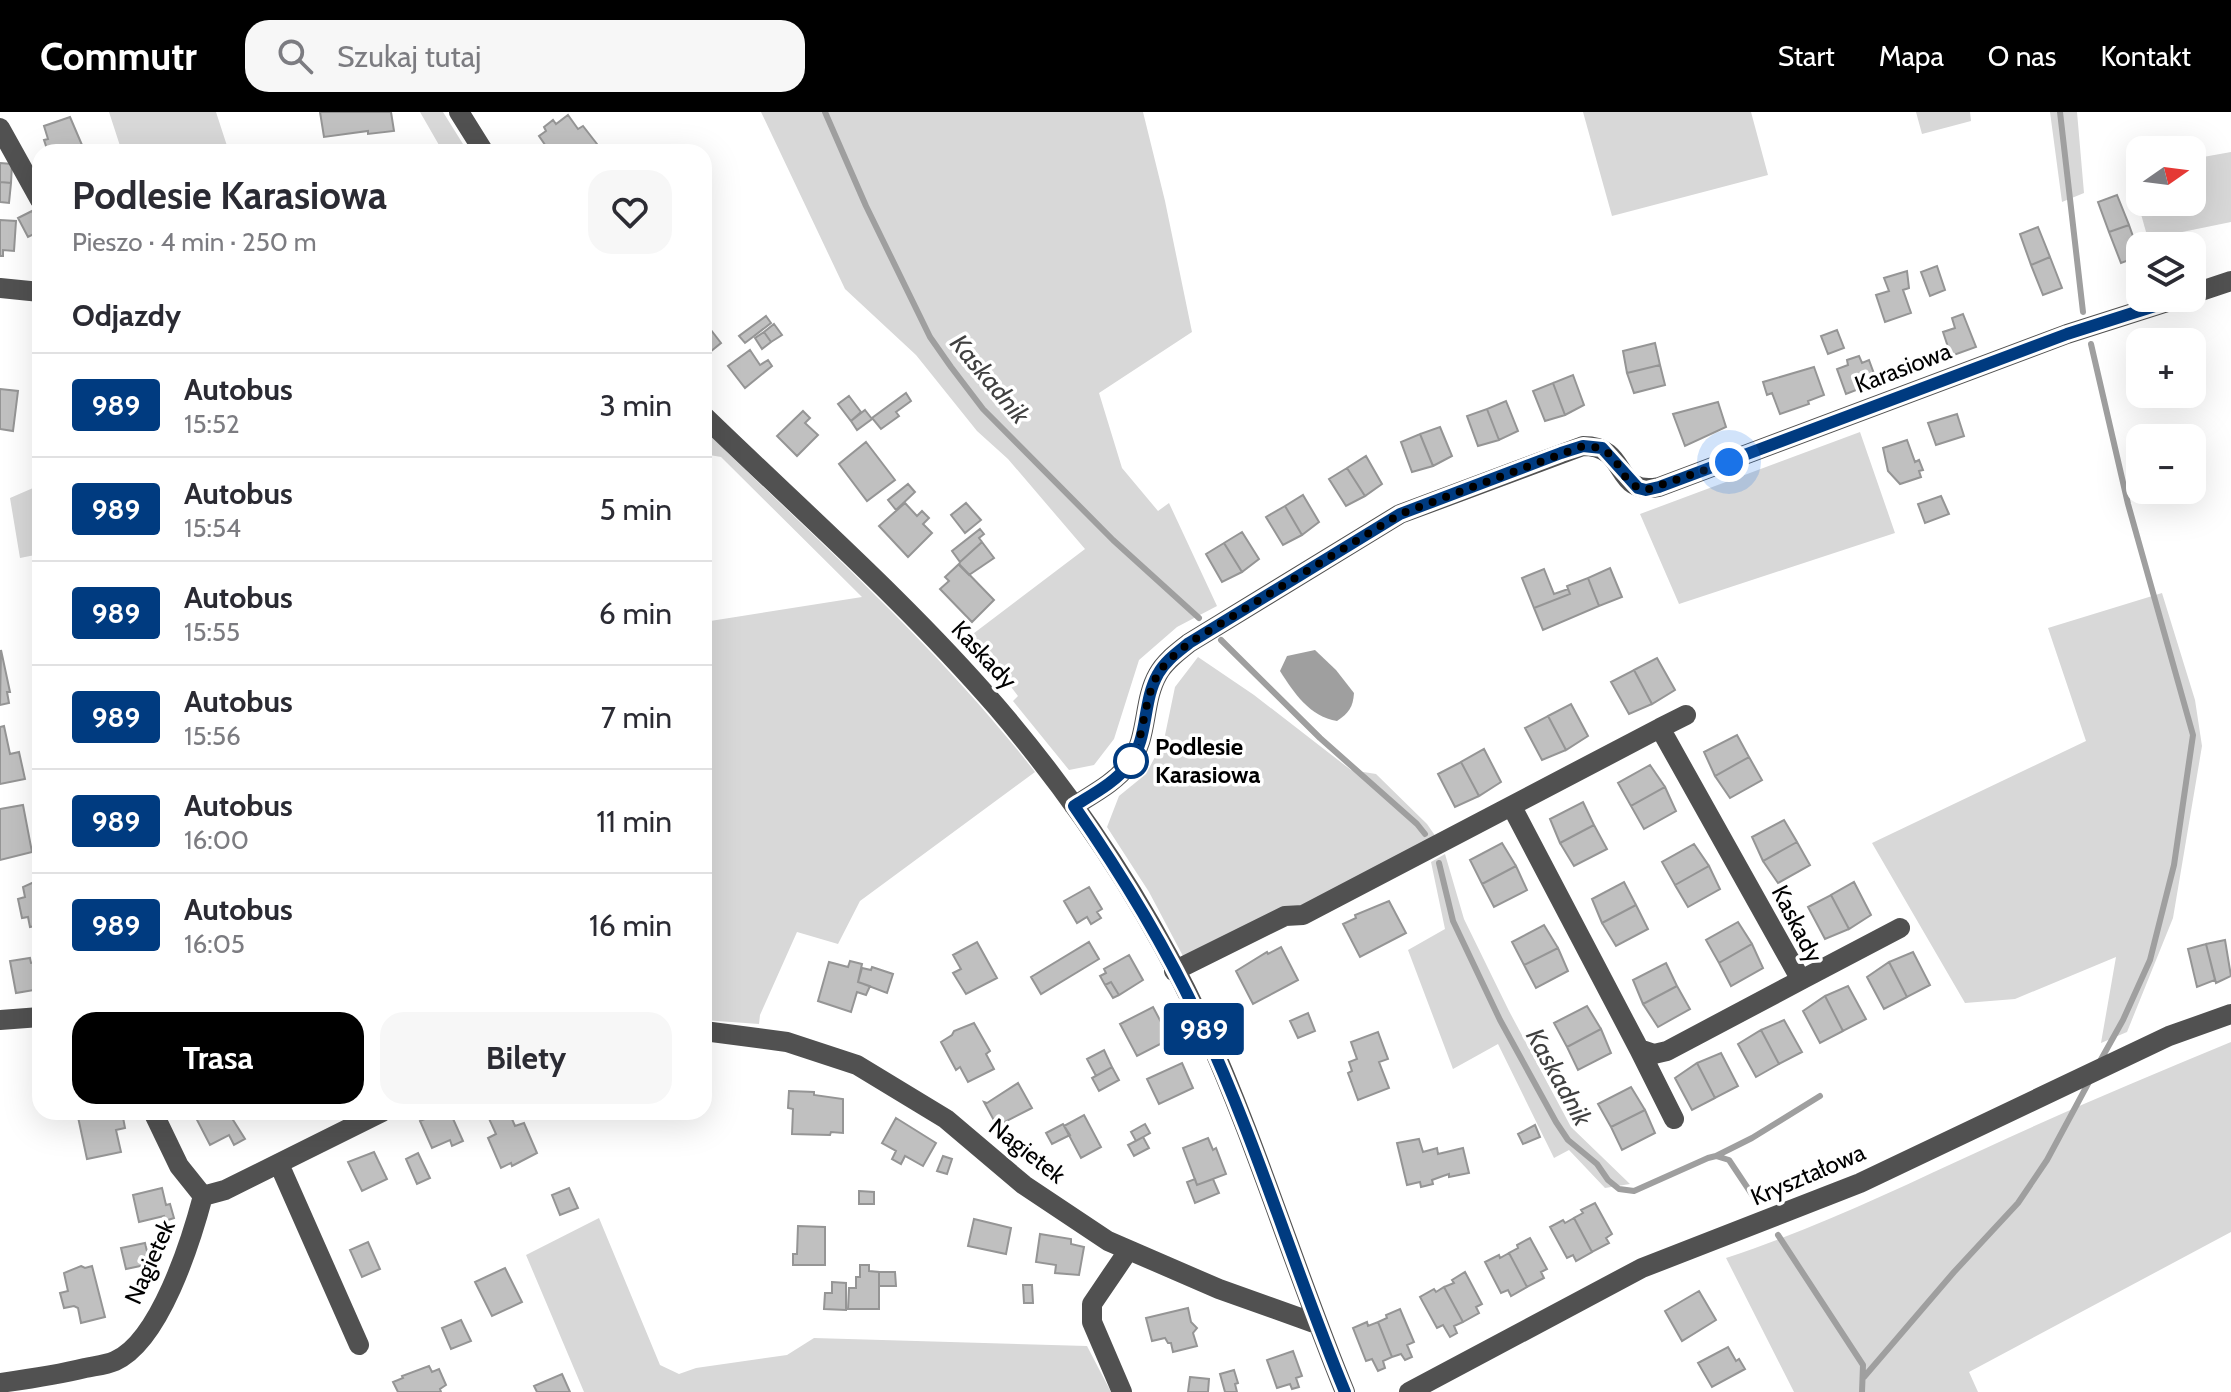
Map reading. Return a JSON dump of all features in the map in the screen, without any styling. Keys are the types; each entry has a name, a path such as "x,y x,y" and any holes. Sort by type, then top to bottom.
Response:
{"street":[{"path":"459,112 479,144"},
{"path":"0,128 32,186"},
{"path":"2206,289 2231,281"},
{"path":"0,288 32,291"},
{"name":"Karasiowa","path":"1074,806 1119,776 1130,763 1138,748 1157,674 1177,653 1400,514 1583,446 1609,452 1631,483 1646,490 1673,483 2067,334 2136,312"},
{"name":"Kaskady","path":"712,424 946,651 1053,775 1104,849 1202,1025 1345,1392"},
{"path":"1174,971 1285,916 1303,915 1686,715"},
{"name":"Kaskady","path":"1639,1049 1654,1054 1667,1051 1801,980 1660,728"},
{"path":"1512,807 1674,1119"},
{"path":"1801,980 1900,928"},
{"name":"Kryształowa","path":"1409,1392 1642,1268 1860,1183 2169,1036 2231,1014"},
{"path":"0,1020 32,1018"},
{"name":"Nagietek","path":"712,1032 787,1042 857,1065 946,1119 1024,1185 1108,1241 1219,1289 1317,1324"},
{"path":"157,1120 179,1166 203,1196 225,1190 366,1120"},
{"path":"279,1164 359,1345"},
{"name":"Nagietek","path":"0,1383 52,1376 116,1361 142,1339 167,1299 194,1230 203,1196"},
{"path":"1122,1392 1092,1322 1092,1304 1128,1251"}],"shaded area":[{"path":"109,112 216,112 226,144 119,144"},
{"path":"420,112 443,112 463,144 438,144"},
{"path":"761,112 1143,112 1192,332 1099,393 1122,468 1158,511 1169,503 1217,606 1177,627 1139,660 1114,739 1094,765 1069,770 1013,701 1018,696 1008,683 1001,688 997,677 974,650 968,650 961,643 1085,549 1008,459 977,431 916,355 845,289"},
{"path":"1583,112 1751,112 1768,175 1612,216"},
{"path":"1916,112 1970,112 1971,121 1922,134"},
{"path":"2050,112 2077,112 2084,193 2062,202"},
{"path":"2231,152 2231,222 2182,232 2146,232 2142,216 2206,216 2206,156"},
{"path":"1860,432 1895,533 1679,604 1640,514"},
{"path":"712,438 917,638 998,726 1035,772 860,901 838,944 797,932 760,1015 759,1024 712,1021 712,621 862,597 721,457 712,455"},
{"path":"32,488 32,556 20,558 10,498"},
{"path":"2162,593 2195,700 2202,746 2173,918 2127,1032 2101,1043 2116,957 2015,999 1965,1003 1872,843 2086,741 2048,628"},
{"path":"1315,650 1354,693 1350,709 1337,721 1311,709 1280,671 1287,656"},
{"path":"1198,657 1254,695 1351,770 1376,774 1427,824 1436,837 1300,908 1184,958 1149,892 1107,827 1119,796 1146,774 1164,740 1175,687"},
{"path":"1445,854 1464,919 1571,1127 1630,1184 1605,1188 1569,1150 1554,1158 1498,1044 1453,1069 1408,950 1445,929 1431,862"},
{"path":"2231,1042 2231,1232 1969,1372 1978,1392 1794,1392 1726,1258 1824,1221 2076,1107"},
{"path":"599,1218 660,1365 679,1374 696,1368 787,1355 814,1338 1087,1346 1111,1392 584,1392 526,1255"}],"building":[{"path":"320,112 391,112 394,131 324,137"},
{"path":"568,115 578,129 583,126 597,144 544,144 539,136 546,131 544,127 553,120 556,124"},
{"path":"70,117 82,144 45,144 44,140 48,139 44,126"},
{"path":"0,163 12,164 11,183 0,182"},
{"path":"0,182 11,183 9,203 0,202"},
{"path":"2117,195 2129,225 2109,232 2098,202"},
{"path":"32,211 32,235 28,237 18,218"},
{"path":"0,220 16,221 14,251 3,250 3,256 0,256"},
{"path":"2129,225 2131,232 2126,232 2126,261 2121,263 2109,232"},
{"path":"2038,227 2050,257 2031,265 2020,234"},
{"path":"2050,257 2062,288 2043,295 2031,265"},
{"path":"1937,266 1945,290 1930,296 1921,272"},
{"path":"1907,271 1909,288 1903,290 1911,313 1885,322 1876,295 1889,291 1884,278"},
{"path":"1963,314 1976,347 1951,356 1943,332 1955,328 1952,318"},
{"path":"766,316 771,323 745,343 739,336"},
{"path":"774,324 782,335 771,342 764,332"},
{"path":"1837,330 1844,348 1828,354 1821,336"},
{"path":"712,331 721,343 712,350"},
{"path":"764,332 771,342 762,349 755,338"},
{"path":"1655,343 1660,365 1627,373 1623,351"},
{"path":"750,350 760,365 768,360 772,366 745,388 728,366"},
{"path":"1859,356 1862,363 1869,360 1877,382 1846,394 1837,369 1848,365 1847,360"},
{"path":"1660,365 1665,385 1634,393 1627,373"},
{"path":"1814,367 1824,395 1780,414 1772,393 1767,395 1763,382"},
{"path":"1573,375 1584,405 1565,415 1553,383"},
{"path":"1553,383 1565,415 1545,421 1533,391"},
{"path":"0,389 18,391 13,431 0,429"},
{"path":"906,393 911,401 896,412 899,416 881,429 872,418"},
{"path":"849,396 861,412 851,421 838,404"},
{"path":"1506,401 1518,431 1499,440 1487,409"},
{"path":"1718,402 1726,427 1685,446 1673,414"},
{"path":"1487,409 1499,440 1478,446 1467,416"},
{"path":"865,410 872,419 857,430 851,421"},
{"path":"803,411 810,418 805,423 818,435 797,456 777,436"},
{"path":"1957,414 1964,436 1936,445 1928,423"},
{"path":"1440,427 1452,456 1433,466 1420,434"},
{"path":"1420,434 1433,466 1412,472 1401,442"},
{"path":"1907,440 1915,462 1919,460 1923,470 1919,471 1921,477 1900,484 1888,471 1883,448"},
{"path":"866,442 895,480 867,501 839,464"},
{"path":"1366,456 1382,484 1365,496 1347,468"},
{"path":"1347,468 1365,496 1346,506 1329,479"},
{"path":"908,484 915,492 896,510 888,500"},
{"path":"1303,495 1319,522 1302,535 1285,506"},
{"path":"1941,496 1949,514 1925,523 1918,504"},
{"path":"905,503 917,516 922,511 929,518 923,524 932,533 908,557 879,526"},
{"path":"966,503 981,520 965,533 951,515"},
{"path":"1285,506 1302,535 1283,545 1266,517"},
{"path":"980,529 984,534 979,538 982,542 960,562 952,551"},
{"path":"1242,532 1259,559 1242,572 1224,543"},
{"path":"982,542 994,558 969,575 959,565 960,562"},
{"path":"1224,543 1242,572 1222,582 1206,554"},
{"path":"959,564 994,600 972,622 940,589 949,581 945,577"},
{"path":"1610,568 1622,597 1599,606 1588,578"},
{"path":"1544,569 1554,594 1568,589 1570,594 1534,608 1522,578"},
{"path":"1588,578 1599,606 1543,630 1534,608 1570,594 1567,586"},
{"path":"1,650 10,692 7,692 9,703 0,705"},
{"path":"1657,658 1675,690 1652,704 1634,670"},
{"path":"1634,670 1652,704 1629,714 1611,682"},
{"path":"1571,704 1588,736 1566,750 1548,716"},
{"path":"1548,716 1566,750 1542,760 1525,728"},
{"path":"4,726 10,754 19,752 25,779 0,784 0,727"},
{"path":"1737,735 1749,757 1715,776 1704,752"},
{"path":"1484,749 1501,782 1479,796 1461,762"},
{"path":"1749,757 1762,780 1730,798 1715,776"},
{"path":"1461,762 1479,796 1455,807 1438,774"},
{"path":"1650,765 1665,787 1631,806 1618,783"},
{"path":"1665,787 1676,811 1644,829 1631,806"},
{"path":"1583,802 1594,825 1560,843 1550,819"},
{"path":"23,805 32,852 0,860 0,809"},
{"path":"1784,820 1797,842 1763,861 1752,837"},
{"path":"1594,825 1607,849 1574,866 1560,843"},
{"path":"1797,842 1810,865 1778,883 1763,861"},
{"path":"1502,843 1516,866 1482,884 1470,860"},
{"path":"1694,844 1709,866 1675,885 1662,862"},
{"path":"1516,866 1527,890 1494,907 1482,884"},
{"path":"1709,866 1720,889 1688,907 1675,885"},
{"path":"1624,882 1636,905 1602,923 1592,899"},
{"path":"1854,882 1871,915 1849,929 1831,895"},
{"path":"32,883 32,927 28,917 22,918 18,899 25,897 23,887"},
{"path":"1089,887 1102,909 1097,912 1101,918 1091,924 1087,917 1077,923 1064,901"},
{"path":"1831,895 1849,929 1825,939 1808,907"},
{"path":"1389,901 1406,933 1360,957 1343,924 1356,918 1355,915"},
{"path":"1636,905 1648,929 1616,946 1602,923"},
{"path":"1738,922 1752,944 1719,963 1706,940"},
{"path":"1544,925 1558,948 1524,965 1512,942"},
{"path":"2225,940 2231,976 2216,983 2206,944"},
{"path":"977,942 997,978 966,994 953,973 961,969 953,955"},
{"path":"1089,942 1099,959 1041,994 1031,977"},
{"path":"1752,944 1763,968 1731,986 1719,963"},
{"path":"2206,944 2215,980 2197,987 2188,949"},
{"path":"1281,947 1298,980 1253,1004 1236,971"},
{"path":"1558,948 1568,971 1536,988 1524,965"},
{"path":"1913,952 1930,985 1907,997 1889,962"},
{"path":"1129,955 1143,980 1119,995 1111,982 1105,985 1100,976 1106,973 1104,969"},
{"path":"30,958 32,990 16,993 10,961"},
{"path":"850,961 862,964 858,982 870,986 866,995 857,992 851,1012 818,1001 829,962 848,967"},
{"path":"1889,962 1907,997 1884,1009 1867,977"},
{"path":"1666,963 1677,986 1643,1004 1633,980"},
{"path":"872,967 893,974 887,993 858,982 862,968 871,970"},
{"path":"1111,982 1119,995 1113,998 1105,985"},
{"path":"1677,986 1690,1009 1658,1027 1643,1004"},
{"path":"1848,986 1866,1019 1843,1031 1825,996"},
{"path":"1825,996 1843,1031 1820,1043 1803,1011"},
{"path":"1587,1006 1601,1029 1567,1047 1554,1023"},
{"path":"1153,1007 1170,1039 1137,1056 1120,1024"},
{"path":"1308,1013 1315,1031 1298,1038 1290,1021"},
{"path":"1784,1020 1802,1052 1779,1064 1761,1030"},
{"path":"974,1023 990,1051 986,1054 994,1069 968,1082 960,1067 956,1070 941,1042 954,1031"},
{"path":"1601,1029 1611,1053 1578,1070 1567,1047"},
{"path":"1761,1030 1779,1064 1756,1077 1738,1044"},
{"path":"1378,1032 1388,1059 1379,1062 1389,1088 1358,1100 1348,1073 1352,1071 1349,1062 1357,1059 1351,1042"},
{"path":"1104,1050 1112,1067 1096,1076 1087,1059"},
{"path":"1721,1053 1738,1086 1715,1098 1697,1063"},
{"path":"1182,1063 1193,1088 1159,1104 1147,1079"},
{"path":"1697,1063 1715,1098 1692,1110 1675,1078"},
{"path":"1112,1067 1119,1080 1099,1091 1092,1078"},
{"path":"1018,1083 1032,1108 997,1126 984,1102"},
{"path":"1631,1087 1645,1110 1611,1127 1598,1104"},
{"path":"789,1091 814,1092 814,1095 843,1099 843,1133 792,1134 793,1109 788,1108"},
{"path":"1645,1110 1655,1133 1622,1150 1611,1127"},
{"path":"1084,1115 1101,1147 1081,1158 1064,1126"},
{"path":"896,1118 936,1143 923,1166 905,1156 901,1164 892,1159 896,1151 882,1143"},
{"path":"79,1120 124,1120 125,1128 116,1130 121,1152 87,1159"},
{"path":"197,1120 233,1120 245,1139 234,1145 229,1135 210,1145"},
{"path":"454,1120 463,1141 452,1146 450,1140 432,1148 420,1121"},
{"path":"490,1120 512,1120 515,1126 524,1123 537,1153 501,1168 488,1138 496,1134"},
{"path":"1063,1124 1070,1135 1052,1144 1046,1133"},
{"path":"1145,1124 1150,1133 1136,1141 1131,1132"},
{"path":"1535,1125 1540,1137 1523,1144 1518,1134"},
{"path":"1143,1137 1149,1148 1134,1156 1128,1145"},
{"path":"1208,1138 1213,1150 1216,1148 1226,1174 1197,1185 1183,1148"},
{"path":"1419,1139 1423,1152 1437,1148 1438,1154 1463,1148 1469,1173 1449,1177 1449,1174 1421,1187 1420,1182 1407,1185 1397,1143"},
{"path":"374,1152 387,1179 362,1191 348,1162"},
{"path":"418,1153 430,1178 417,1184 406,1159"},
{"path":"943,1156 952,1159 947,1174 937,1171"},
{"path":"1195,1179 1197,1185 1213,1179 1219,1193 1195,1203 1187,1182"},
{"path":"162,1188 166,1205 170,1204 174,1218 165,1221 164,1216 139,1222 133,1195"},
{"path":"569,1188 578,1208 560,1215 552,1195"},
{"path":"859,1191 874,1192 874,1204 859,1204"},
{"path":"1595,1203 1612,1234 1606,1238 1609,1243 1592,1252 1574,1218 1583,1213 1581,1210"},
{"path":"1574,1218 1592,1252 1576,1261 1573,1255 1567,1258 1550,1227"},
{"path":"974,1219 1011,1228 1006,1254 968,1246"},
{"path":"798,1226 825,1227 825,1265 793,1265 793,1254 797,1254"},
{"path":"1040,1234 1071,1239 1071,1244 1084,1247 1079,1275 1055,1273 1056,1265 1036,1262"},
{"path":"1530,1238 1547,1269 1541,1272 1544,1278 1527,1287 1509,1253"},
{"path":"368,1242 380,1269 362,1277 350,1250"},
{"path":"145,1243 150,1264 126,1269 121,1248"},
{"path":"1509,1253 1527,1287 1511,1296 1508,1290 1501,1293 1485,1262"},
{"path":"860,1265 869,1265 869,1271 879,1272 879,1309 848,1309 849,1288 856,1288"},
{"path":"81,1266 92,1266 105,1317 81,1323 78,1308 64,1308 60,1293 68,1291 64,1273"},
{"path":"505,1268 522,1302 492,1316 475,1282"},
{"path":"879,1272 895,1272 896,1286 879,1286"},
{"path":"1465,1272 1482,1304 1476,1307 1479,1313 1463,1322 1444,1287 1454,1283 1452,1280"},
{"path":"832,1282 846,1283 846,1310 824,1309 825,1293 832,1293"},
{"path":"1023,1285 1032,1285 1033,1303 1024,1303"},
{"path":"1444,1287 1463,1322 1454,1326 1457,1333 1450,1337 1443,1325 1437,1328 1420,1297"},
{"path":"1699,1291 1716,1320 1682,1341 1665,1311"},
{"path":"1188,1308 1191,1322 1197,1328 1193,1333 1197,1346 1173,1352 1171,1343 1165,1338 1152,1341 1146,1318"},
{"path":"1400,1309 1414,1342 1407,1345 1412,1357 1405,1360 1401,1354 1392,1357 1378,1322"},
{"path":"461,1320 471,1341 451,1349 442,1328"},
{"path":"1367,1322 1368,1326 1378,1322 1392,1357 1383,1361 1385,1368 1378,1371 1372,1359 1366,1361 1353,1328"},
{"path":"1728,1347 1745,1369 1712,1387 1698,1363"},
{"path":"1293,1351 1302,1376 1296,1378 1299,1387 1292,1389 1290,1384 1277,1388 1267,1360"},
{"path":"429,1366 432,1372 439,1369 446,1385 440,1389 441,1392 398,1392 393,1382"},
{"path":"1234,1370 1237,1392 1225,1392 1220,1374"},
{"path":"562,1374 570,1392 537,1392 534,1386"},
{"path":"1190,1377 1209,1379 1208,1392 1188,1392"}],"waterway":[{"name":"Kaskadnik","path":"825,112 866,206 930,337 951,367 983,409 1113,540 1199,618"},
{"path":"2060,112 2083,312"},
{"path":"2091,344 2128,504 2193,735 2174,865 2150,960 2123,1020 2099,1063"},
{"name":"Kaskadnik","path":"1221,640 1320,738 1425,834"},
{"name":"Kaskadnik","path":"1439,863 1453,921 1500,1020 1568,1140 1597,1164 1619,1189 1634,1191 1708,1158 1716,1156 1729,1160 1757,1202"},
{"path":"1864,1377 2018,1203 2047,1160 2090,1080"},
{"path":"1716,1156 1820,1096"},
{"name":"Kaskadnik","path":"1778,1235 1863,1365 1862,1392"}],"bus line":[{"name":"989","path":"1345,1392 1202,1025 1155,934 1074,806 1119,776 1130,763 1138,748 1157,674 1189,643 1400,514 1561,453 1583,446 1602,448 1609,452 1626,477 1638,488 1659,487 2067,334 2136,312"}],"place":[{"name":"Podlesie Karasiowa","path":"1131,761"}],"route":[{"path":"1131,761 1138,748 1150,693 1157,674 1166,663 1189,643 1400,514 1583,446 1595,446 1609,452 1631,483 1646,490 1729,462"}]}
